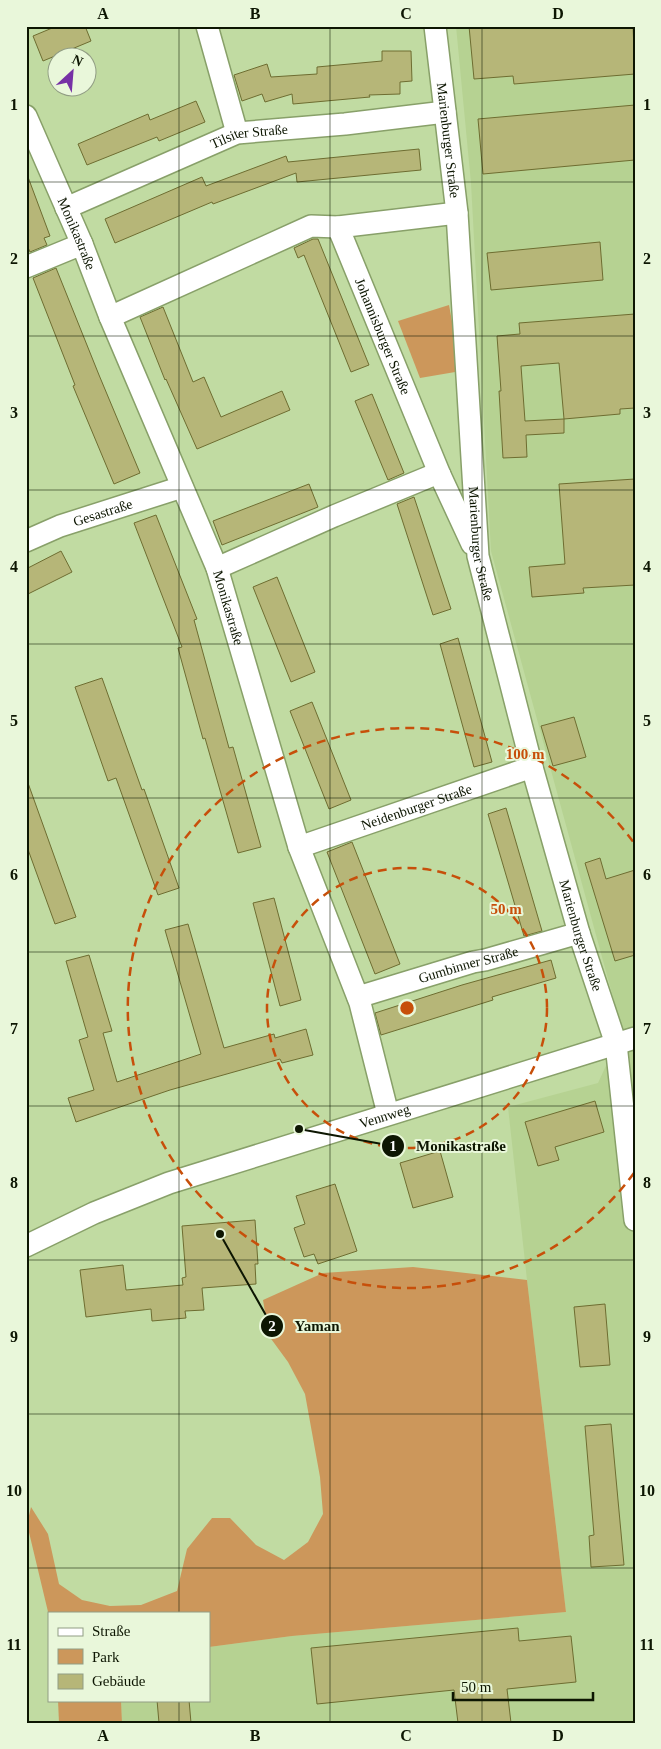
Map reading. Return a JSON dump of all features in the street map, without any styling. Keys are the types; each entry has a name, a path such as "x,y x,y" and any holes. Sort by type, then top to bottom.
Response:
{"street":[{"path":"207,26 237,133"},
{"name":"Marienburger Straße","path":"435,26 457,213 478,556 532,766 579,933 626,1041 635,1220"},
{"name":"Tilsiter Straße","path":"66,208 237,133 345,124 445,112"},
{"name":"Monikastraße","path":"26,116 82,244 110,317 217,568 299,847 358,997 388,1114"},
{"path":"110,317 311,226 338,226 457,213"},
{"name":"Johannisburger Straße","path":"338,226 440,474 478,556"},
{"path":"26,267 82,244"},
{"path":"217,568 334,516 440,474"},
{"name":"Gesastraße","path":"26,541 60,526 182,487"},
{"name":"Neidenburger Straße","path":"299,847 532,766"},
{"name":"Gumbinner Straße","path":"358,997 472,962 579,933"},
{"name":"Vennweg","path":"26,1246 94,1212 170,1182 626,1041"}],"shaded area":[{"path":"456,26 635,26 635,1026 622,1030 491,551 471,183"},
{"path":"635,1038 635,1723 122,1723 121,1702 210,1702 210,1647 292,1636 566,1612 508,1107 598,1083 616,1044"}],"green space":[{"path":"449,305 461,371 420,378 398,321"},
{"path":"413,1267 527,1280 566,1612 292,1636 210,1647 210,1612 48,1612 27,1524 31,1507 48,1534 59,1584 82,1600 110,1606 141,1605 177,1591 187,1549 212,1518 230,1518 256,1545 284,1560 308,1542 323,1514 320,1477 305,1394 288,1362 269,1336 263,1300 323,1273"},
{"path":"58,1702 121,1702 122,1723 59,1723"}],"building":[{"path":"57,26 85,26 91,41 74,48 48,48 48,59 43,61 33,36"},
{"path":"469,26 633,26 635,74 514,84 513,76 474,79"},
{"path":"382,51 411,51 412,81 400,82 400,94 369,95 370,97 293,104 292,94 265,102 262,94 242,101 234,75 267,64 271,77 317,74 317,67 382,61"},
{"path":"196,101 205,122 159,141 157,137 87,165 78,144 148,114 150,120"},
{"path":"635,105 635,160 483,174 478,119"},
{"path":"419,149 421,170 297,182 296,173 213,204 212,202 115,243 105,219 202,177 206,186 286,156 288,162"},
{"path":"26,177 28,177 50,236 44,238 47,245 30,252 26,243"},
{"path":"313,239 318,239 369,365 351,372 304,255 298,258 294,248"},
{"path":"600,242 603,280 491,290 487,253"},
{"path":"56,268 140,473 114,484 73,386 75,385 33,278"},
{"path":"163,307 193,382 204,377 221,417 282,391 290,410 197,449 165,380 140,317"},
{"path":"635,314 635,408 620,409 620,414 564,419 564,433 526,435 527,457 503,458 497,336 520,334 519,323","holes":["559,363 564,419 525,421 521,366"]},
{"path":"372,394 404,473 388,480 355,401"},
{"path":"635,479 635,585 583,588 584,593 532,597 529,567 565,564 559,484"},
{"path":"309,484 318,507 222,545 213,521"},
{"path":"414,497 451,609 433,615 397,504"},
{"path":"156,515 197,619 194,620 229,748 233,747 261,847 238,853 205,738 203,739 178,648 182,647 134,523"},
{"path":"61,551 72,572 26,595 26,569"},
{"path":"277,577 315,672 291,682 253,587"},
{"path":"458,638 492,762 474,767 440,644"},
{"path":"102,678 179,888 158,895 116,778 108,781 75,687"},
{"path":"312,702 351,800 329,809 290,711"},
{"path":"574,717 586,757 553,766 541,726"},
{"path":"28,783 76,917 55,924 26,844 26,784"},
{"path":"506,808 542,931 524,936 488,814"},
{"path":"352,842 400,964 375,974 327,852"},
{"path":"600,858 606,879 635,870 635,955 615,961 585,863"},
{"path":"274,898 301,1000 280,1006 253,903"},
{"path":"188,924 224,1048 274,1034 275,1038 306,1029 313,1055 282,1063 280,1059 170,1090 76,1122 68,1098 94,1090 79,1040 88,1037 66,961 89,955 112,1031 103,1033 117,1082 201,1054 165,930"},
{"path":"551,960 556,978 492,997 493,1000 381,1035 375,1013 462,985"},
{"path":"595,1101 604,1132 555,1147 559,1160 538,1166 525,1122"},
{"path":"440,1151 453,1197 413,1208 400,1163"},
{"path":"335,1184 357,1251 318,1264 314,1254 304,1257 294,1228 305,1224 296,1196"},
{"path":"255,1220 258,1264 255,1264 256,1284 202,1288 204,1310 185,1311 186,1318 152,1321 151,1309 86,1317 80,1270 123,1265 126,1290 183,1285 182,1278 186,1277 182,1226"},
{"path":"605,1304 610,1365 580,1367 574,1307"},
{"path":"611,1424 624,1565 591,1567 589,1536 594,1535 585,1426"},
{"path":"518,1628 519,1641 571,1636 576,1682 507,1689 511,1723 458,1723 454,1690 317,1704 311,1648"},
{"path":"157,1702 189,1702 191,1723 159,1723"}],"place":[{"name":"Monikastraße","path":"299,1129"},
{"name":"Yaman","path":"220,1234"}]}
